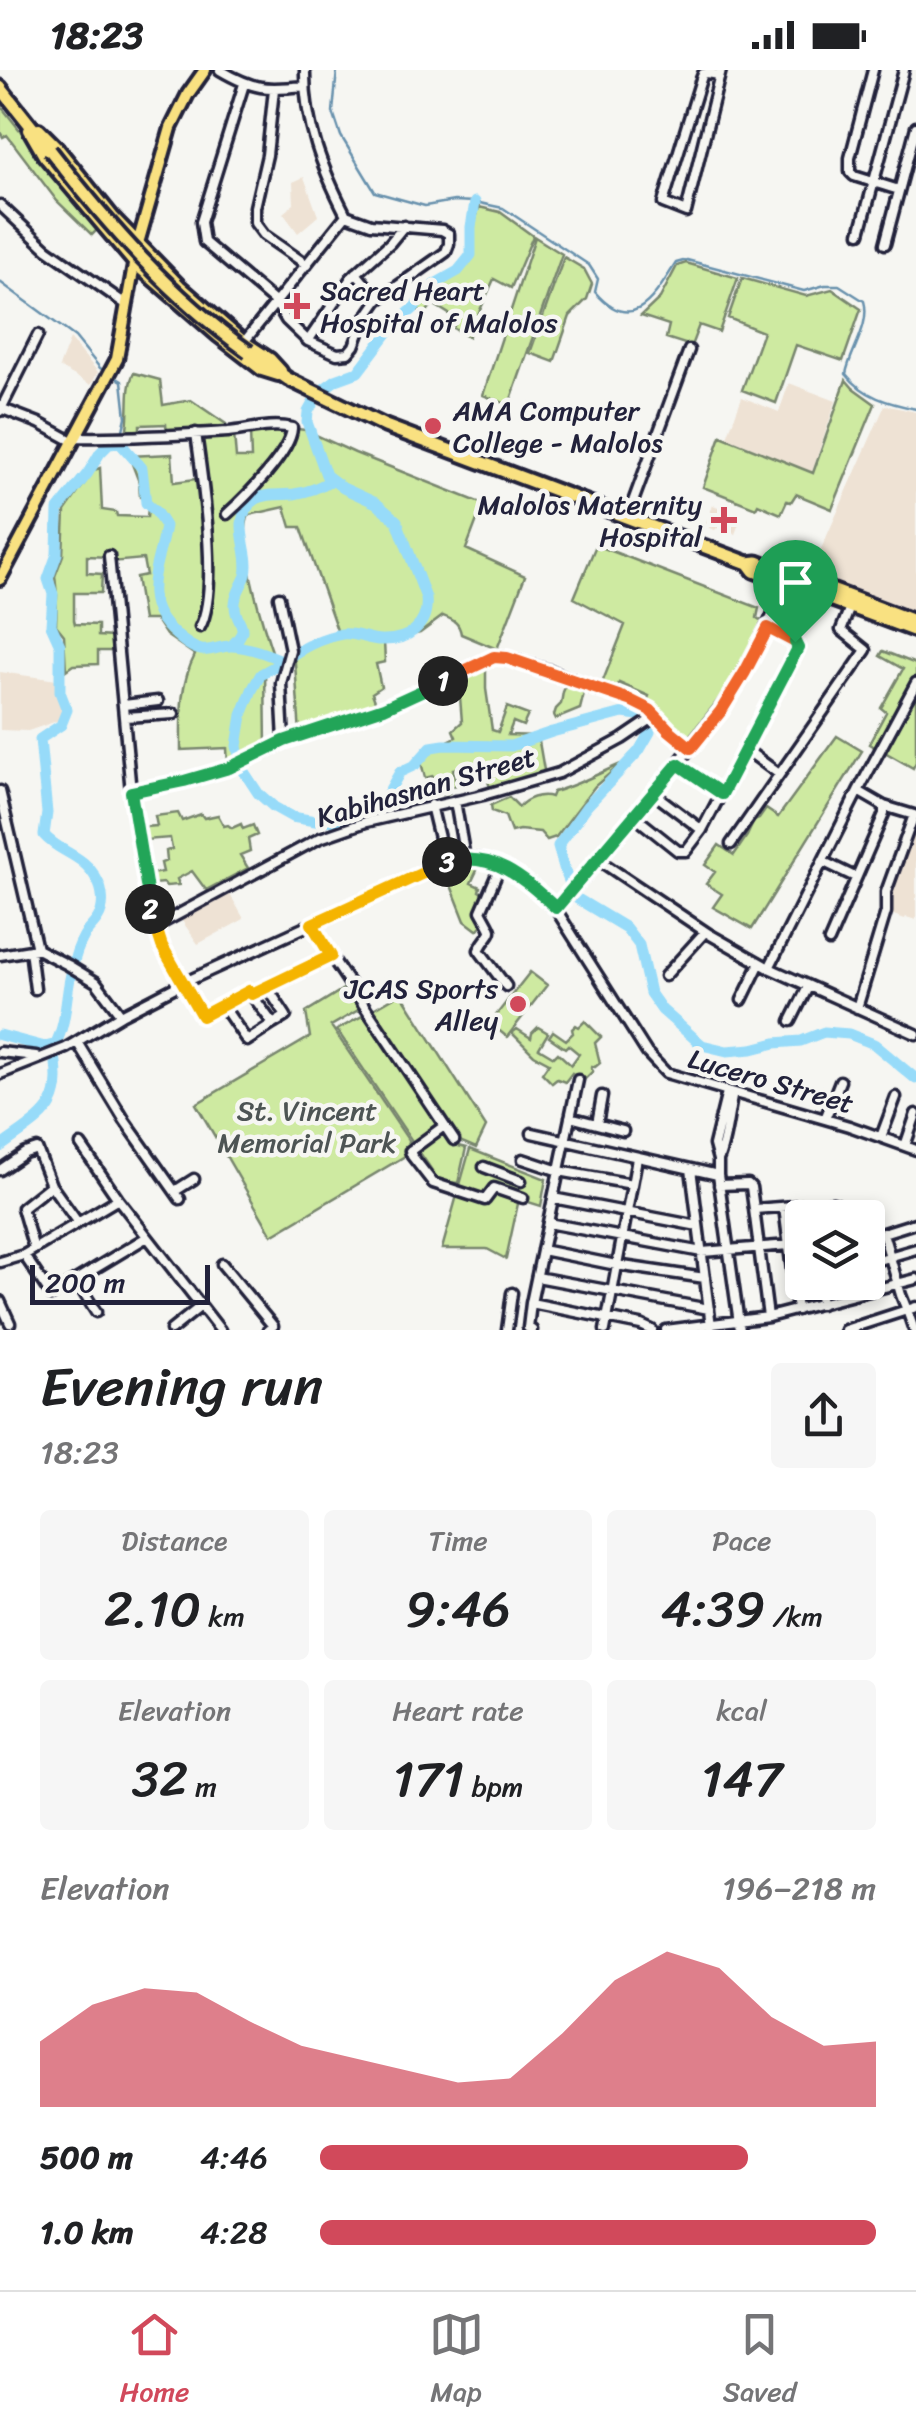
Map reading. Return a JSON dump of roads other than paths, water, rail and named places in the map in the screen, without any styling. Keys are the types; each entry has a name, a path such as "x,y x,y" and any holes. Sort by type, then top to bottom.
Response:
{"highway":[{"path":"0,88 146,264 176,294 288,379 384,426 748,563 754,571 790,579 888,616 916,631"},
{"path":"790,579 850,607 916,622"}],"main road":[{"path":"0,579 110,374 119,351 138,243 171,128 205,70"},
{"path":"14,105 56,146 138,243 247,347"},
{"path":"14,105 44,156 136,264 168,295 262,370 288,379"}],"street":[{"path":"220,70 244,84 274,90 305,86"},
{"path":"244,84 205,208 201,234 204,242 276,303 286,320 308,340 337,354 348,353 378,300 440,258 448,248 448,234 442,230 371,224 346,215 326,176 313,137 305,70"},
{"path":"873,70 850,158 850,172 899,190"},
{"path":"860,233 904,70"},
{"path":"708,73 720,73 686,212 663,203 701,78 708,73"},
{"path":"274,90 255,223 264,235 307,265"},
{"path":"886,244 916,127"},
{"path":"0,205 47,248 127,305"},
{"path":"247,347 276,303 346,215"},
{"path":"308,340 356,273 390,244 404,226"},
{"path":"356,273 378,300"},
{"path":"38,335 0,409 76,440 272,426 292,428 272,466 228,514"},
{"path":"627,518 689,350"},
{"path":"196,434 208,568 206,614 200,628"},
{"path":"109,556 131,792 154,927 202,1016 249,991 273,1024"},
{"path":"556,908 721,711 768,628 790,579"},
{"path":"278,597 290,650 281,683 284,741"},
{"path":"731,844 866,650 840,630 850,607"},
{"path":"634,816 678,851 686,851 702,830 798,648 795,642 768,628"},
{"path":"131,792 229,768 284,741 384,708 494,657 552,671 630,700 656,716 691,748"},
{"path":"742,1000 824,862 916,683"},
{"path":"124,705 158,701"},
{"path":"125,718 174,714"},
{"name":"Kabihasnan Street","path":"154,927 320,838 366,822 559,773 656,716"},
{"path":"745,750 779,774"},
{"path":"678,764 722,794"},
{"path":"0,790 33,950 35,989"},
{"path":"857,1008 880,938 886,892 914,815 884,806 858,791"},
{"path":"653,794 702,830"},
{"path":"455,801 465,858"},
{"path":"431,805 446,863"},
{"path":"829,941 884,814 884,806"},
{"name":"Lucero Street","path":"0,1074 66,1048 183,984 446,863 479,859 531,885 556,908 657,1066 666,1074 825,1119 916,1150"},
{"path":"598,859 705,932 764,966 916,1034"},
{"path":"824,862 855,877"},
{"path":"500,867 480,911 492,933 479,950 506,986"},
{"path":"312,924 454,1140"},
{"path":"666,976 705,932"},
{"path":"0,955 33,950 68,965 96,982 121,1015"},
{"path":"252,994 331,956"},
{"path":"223,1006 247,1041 286,1016 267,987"},
{"path":"791,1021 808,988"},
{"path":"78,1042 177,1195 191,1181 195,1193"},
{"path":"0,1052 44,1056"},
{"path":"530,1329 542,1250 578,1080"},
{"path":"825,1119 840,1082"},
{"path":"730,1093 720,1139 714,1145 740,1326"},
{"path":"597,1124 602,1096"},
{"path":"880,1137 896,1096"},
{"path":"905,1146 916,1114"},
{"path":"570,1117 623,1131"},
{"path":"444,1126 410,1151 433,1183 485,1200 499,1173"},
{"path":"532,1133 748,1184 768,1317"},
{"path":"80,1145 220,1330"},
{"path":"0,1170 25,1152 37,1149 52,1185 78,1223"},
{"path":"605,1330 637,1158"},
{"path":"523,1159 559,1171 632,1184"},
{"path":"484,1167 521,1181"},
{"path":"691,1169 711,1326"},
{"path":"34,1249 22,1208 52,1185"},
{"path":"494,1188 523,1198"},
{"path":"553,1198 698,1226"},
{"path":"0,1262 24,1255 118,1199"},
{"path":"754,1209 784,1208 785,1217"},
{"path":"548,1223 702,1252 785,1245"},
{"path":"885,1232 915,1223"},
{"path":"24,1255 50,1295 147,1237"},
{"path":"885,1239 898,1285 912,1309 914,1330"},
{"path":"885,1259 916,1249"},
{"path":"542,1250 705,1278"},
{"path":"222,1264 273,1326 268,1330"},
{"path":"537,1276 709,1309"},
{"path":"885,1288 916,1279"},
{"path":"76,1280 96,1312"},
{"path":"507,1330 512,1293"},
{"path":"0,1300 10,1323"},
{"path":"796,1300 797,1310"},
{"path":"820,1300 820,1304"},
{"path":"666,1330 740,1326 833,1300"},
{"path":"532,1303 652,1330"},
{"path":"170,1330 201,1306"},
{"path":"845,1330 912,1309"},
{"path":"880,1319 884,1330"}],"waterway":[{"path":"337,70 333,112 341,136 375,192 425,206 454,201 503,208 589,265 598,279 595,292 621,311 642,306 676,263 687,260 804,291 839,285 864,301 865,310 846,374 869,394 916,409"},
{"path":"325,388 358,372 392,327 435,284 458,271 471,255 475,202"},
{"path":"0,282 75,337 105,371"},
{"path":"112,375 122,381 126,417 120,443"},
{"path":"284,661 311,644 342,634 381,640 400,638 415,630 426,608 426,598 397,521 376,503 343,488 326,475 307,422 313,403"},
{"path":"53,1045 63,1024 76,954 100,914 102,899 92,871 44,835 47,813 40,739 61,725 67,710 60,692 60,645 51,625 53,594 48,579 57,554 58,510 109,444 120,443 142,468 146,503 165,526 153,583 156,609 163,622 197,649 239,647 284,661 261,674 252,690 242,715 237,746 241,767 258,793 292,817 340,820 384,800 400,772 415,765 431,747 511,746 623,713 638,715"},
{"path":"231,646 242,629 235,604 246,575 242,525 247,508 259,498 304,492 331,480"},
{"path":"650,732 639,751 587,806 558,846 576,898 626,928 639,945 650,993 662,1010 702,1045 727,1051 801,1041 824,1032 849,1034 874,1044 916,1079"},
{"path":"0,1035 45,1047 53,1045"},
{"path":"0,1147 49,1107 57,1083 53,1045"}],"place":[{"name":"Sacred Heart Hospital of Malolos","path":"297,306"},
{"name":"AMA Computer College - Malolos","path":"433,426"},
{"name":"Malolos Maternity Hospital","path":"724,520"},
{"name":"JCAS Sports Alley","path":"518,1004"}],"park label":[{"name":"St. Vincent Memorial Park","path":"307,1126"}]}
